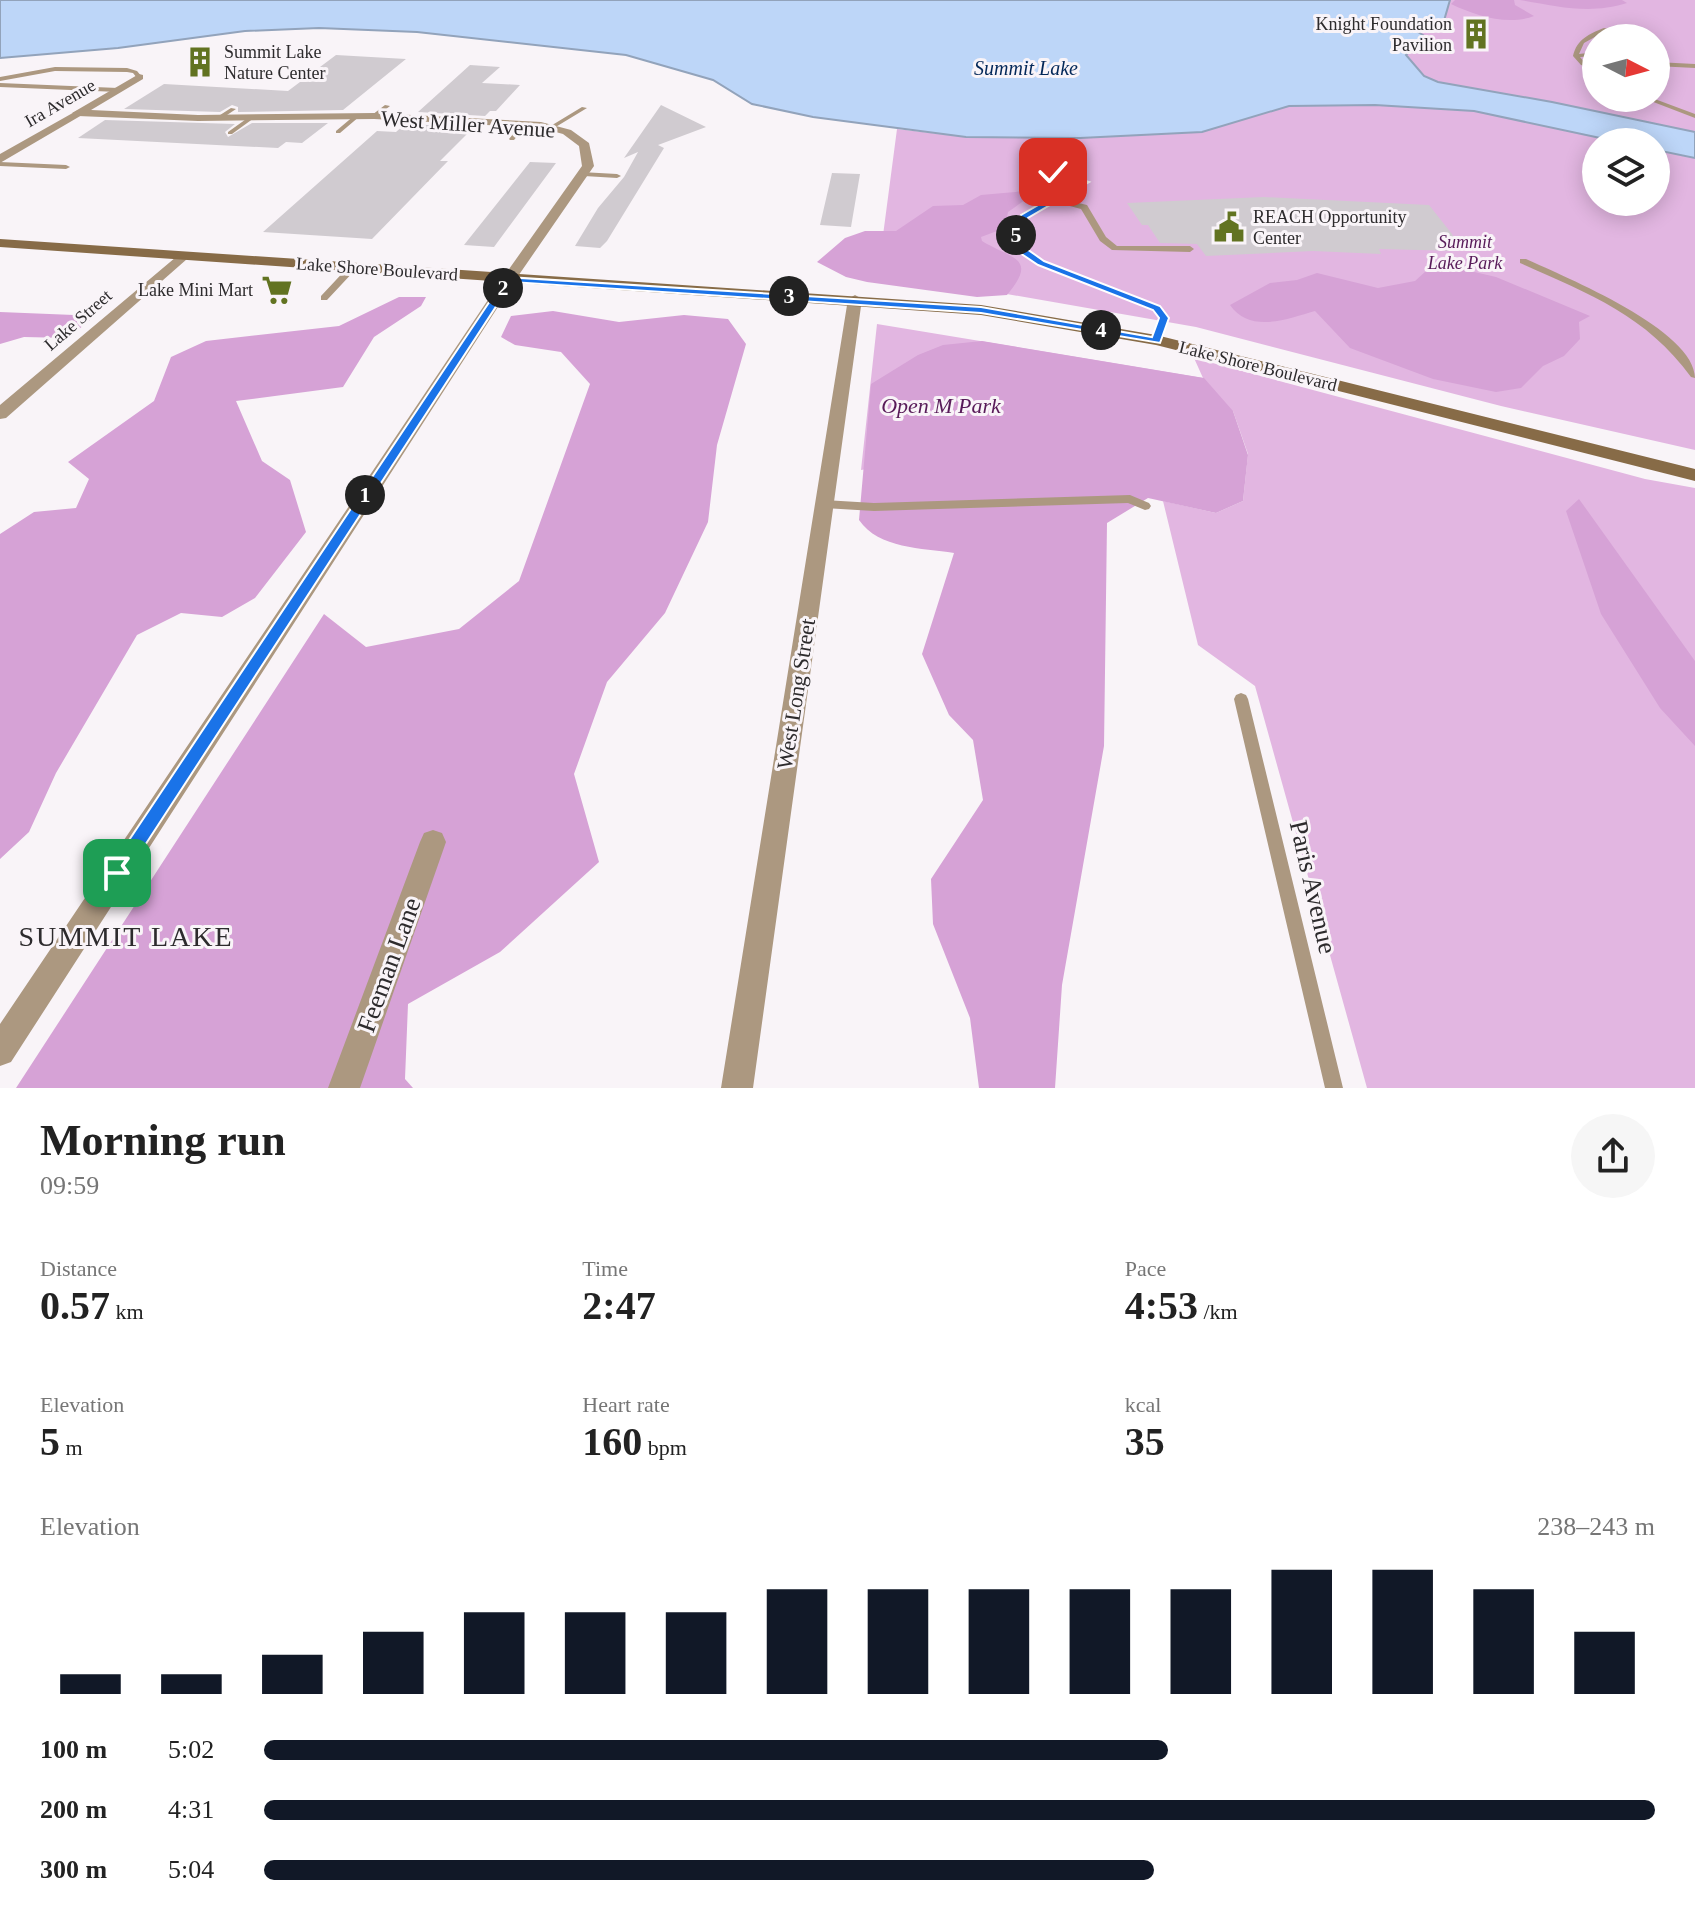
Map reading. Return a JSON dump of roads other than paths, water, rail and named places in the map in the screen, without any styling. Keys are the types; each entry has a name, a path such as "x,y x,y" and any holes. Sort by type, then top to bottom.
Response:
{"main road":[{"name":"Lake Shore Boulevard","path":"0,243 981,310 1156,340 1695,475"}],"street":[{"name":"Ira Avenue","path":"0,161 139,77"},
{"name":"West Miller Avenue","path":"78,113 219,118 374,116 552,127 567,132 585,145 589,157 584,174"},
{"path":"0,1051 509,279 584,174"},
{"name":"Lake Street","path":"0,414 182,256"},
{"name":"West Long Street","path":"737,1088 855,299"},
{"name":"Feeman Lane","path":"344,1088 433,842"}],"lane":[{"path":"1582,40 1576,56 1582,63"},
{"path":"1576,56 1582,55"},
{"path":"1670,65 1695,66"},
{"path":"0,79 74,69 127,70 139,77"},
{"path":"0,85 118,90"},
{"path":"374,116 387,106"},
{"path":"1670,107 1695,116"},
{"path":"552,127 584,108"},
{"path":"219,118 233,109"},
{"path":"338,132 357,116"},
{"path":"230,133 251,118"},
{"path":"512,139 524,124"},
{"path":"1057,155 1046,161 1053,172 1085,182 1024,216 1015,234 1024,251 1041,263 1156,308 1164,318 1156,340"},
{"path":"0,161 66,167"},
{"path":"584,174 617,176"},
{"path":"1056,200 1084,207 1103,239 1115,248 1190,249"},
{"path":"1523,261 1641,319 1683,356 1695,375"},
{"path":"324,298 353,267"},
{"path":"824,504 874,507 1130,499 1145,506"},
{"name":"Paris Avenue","path":"1241,699 1334,1088"}],"water":[{"name":"Summit Lake","path":"0,0 1450,0 1443,24 1418,27 1418,32 1431,40 1414,46 1406,55 1424,76 1438,82 1582,108 1582,112 1600,112 1695,132 1695,158 1670,153 1670,128 1582,128 1582,134 1474,111 1375,105 1289,106 1202,132 1080,138 966,137 813,117 752,104 713,80 626,55 417,32 319,28 245,31 118,48 0,58"}],"place":[{"name":"Knight Foundation Pavilion","path":"1476,34"},
{"name":"Summit Lake Nature Center","path":"200,62"},
{"name":"REACH Opportunity Center","path":"1229,227"},
{"name":"Lake Mini Mart","path":"277,290"}],"district":[{"name":"SUMMIT LAKE","path":"126,936"}],"park label":[{"name":"Summit Lake Park","path":"1465,252"},
{"name":"Open M Park","path":"941,405"}]}
